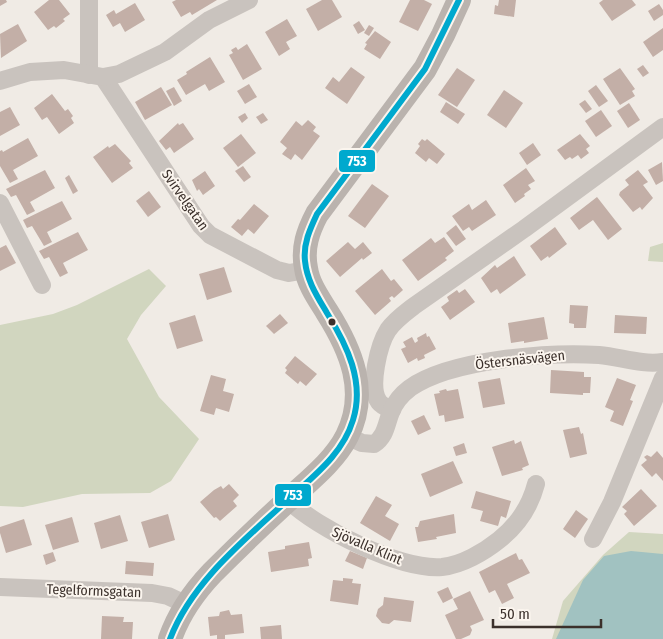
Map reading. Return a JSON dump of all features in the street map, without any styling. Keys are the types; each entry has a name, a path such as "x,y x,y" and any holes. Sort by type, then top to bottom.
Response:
{"street":[{"path":"89,0 96,76"},
{"path":"0,81 30,72 64,70 96,76 119,74 165,52 209,20 249,0"},
{"path":"170,639 185,604 212,573 321,469 339,450 347,436 357,405 357,378 348,348 312,285 306,270 305,244 308,231 317,214 424,68 443,35 459,0"},
{"name":"Svirvelgatan","path":"96,76 201,226 210,235 277,270 289,273 306,270"},
{"path":"347,436 362,443 374,444 385,434 392,410 378,401 375,380 382,342 397,320 663,127"},
{"path":"0,203 42,285"},
{"name":"Östersnäsvägen","path":"392,410 411,388 433,376 479,363 536,355 563,354 601,356 645,363 663,362"},
{"path":"592,540 614,496 663,378"},
{"name":"Sjövalla Klint","path":"288,500 324,527 380,554 410,564 425,567 443,567 473,556 492,546 510,532 527,510 536,484"},
{"name":"Tegelformsgatan","path":"0,587 152,593 168,596 185,604"}],"green space":[{"path":"663,243 663,262 648,261 650,247"},
{"path":"149,269 166,286 141,315 127,339 159,397 199,439 171,481 150,493 82,494 23,507 0,506 0,325 53,314 77,305"},
{"path":"629,532 663,534 663,639 552,639 563,601 603,555"}],"water":[{"path":"631,551 663,554 663,639 556,639 583,580 604,556"}],"building":[{"path":"0,0 6,0 7,2 0,6"},
{"path":"49,0 59,0 70,14 56,28 54,26 48,30 34,12"},
{"path":"176,0 217,0 192,15 190,12 181,17 172,2"},
{"path":"322,0 332,0 342,17 318,31 306,9"},
{"path":"410,0 424,0 432,4 418,31 399,22"},
{"path":"499,0 516,0 514,17 494,14 495,5 498,6"},
{"path":"603,0 632,0 636,5 612,21 599,3"},
{"path":"135,3 145,20 125,32 120,23 113,27 106,15 114,10 116,14"},
{"path":"659,4 663,10 663,15 654,21 648,11"},
{"path":"287,19 297,36 286,42 290,49 279,56 265,32"},
{"path":"359,21 365,30 358,34 353,25"},
{"path":"18,24 27,41 1,58 0,34"},
{"path":"369,25 374,28 369,36 364,33"},
{"path":"663,28 663,50 653,57 643,42"},
{"path":"375,31 391,42 380,59 364,49 367,44 365,43"},
{"path":"247,44 262,69 243,80 229,55 233,53 231,50 236,47 238,50"},
{"path":"210,57 225,82 209,91 205,84 186,95 177,80"},
{"path":"643,65 649,73 643,77 637,69"},
{"path":"351,67 365,77 347,104 325,88 333,77 339,82"},
{"path":"457,68 475,80 457,107 438,95"},
{"path":"620,68 635,89 632,91 635,96 620,105 603,79"},
{"path":"249,84 257,97 245,104 237,91"},
{"path":"596,85 608,101 599,107 588,91"},
{"path":"161,87 172,105 145,120 135,102"},
{"path":"174,87 182,101 174,106 166,91"},
{"path":"504,90 523,103 506,128 487,115"},
{"path":"52,94 65,111 68,109 73,116 71,118 74,123 59,134 47,117 42,120 34,108"},
{"path":"585,100 592,109 586,113 579,104"},
{"path":"446,102 465,114 458,124 440,112"},
{"path":"629,103 640,120 628,128 617,111"},
{"path":"10,107 20,125 0,136 0,112"},
{"path":"601,110 612,126 596,137 585,121"},
{"path":"245,113 248,118 242,123 238,117"},
{"path":"263,113 268,120 261,124 256,117"},
{"path":"308,120 316,127 313,131 320,136 302,160 295,154 291,160 282,154 287,148 280,142 296,121 302,126"},
{"path":"178,123 179,125 183,123 194,139 174,153 170,147 166,150 159,141"},
{"path":"241,134 256,153 238,167 223,148"},
{"path":"580,134 590,146 586,149 589,153 581,159 578,155 572,159 570,157 565,160 557,150"},
{"path":"28,138 38,156 13,170 18,179 10,183 0,166 0,151 2,150 3,152"},
{"path":"422,139 425,141 427,139 445,154 437,164 429,158 426,162 415,153"},
{"path":"533,143 541,155 527,165 519,153"},
{"path":"115,144 131,161 129,163 133,168 112,183 93,157 108,146 109,148"},
{"path":"662,162 663,181 656,185 648,170"},
{"path":"243,166 251,177 244,182 235,171"},
{"path":"526,168 535,181 528,185 531,189 524,194 525,196 515,203 503,185"},
{"path":"45,170 55,188 30,202 35,211 27,215 16,195 11,197 6,189"},
{"path":"638,170 648,182 643,185 653,198 642,210 640,207 633,212 619,195 629,185 625,180"},
{"path":"205,171 215,186 203,195 199,189 197,191 192,180"},
{"path":"69,175 78,191 73,194 65,178"},
{"path":"372,184 389,196 365,228 348,216"},
{"path":"149,191 161,207 148,217 136,201"},
{"path":"597,197 622,229 608,240 593,220 579,230 570,218"},
{"path":"486,200 496,215 472,231 469,227 463,231 452,216 469,204 472,210"},
{"path":"62,201 72,219 47,232 52,242 44,246 32,226 27,228 23,220"},
{"path":"254,204 269,216 254,234 248,229 242,236 231,227"},
{"path":"456,225 466,239 456,246 446,233"},
{"path":"555,227 567,244 549,258 548,256 541,261 530,246"},
{"path":"78,232 88,250 63,263 68,273 60,277 49,257 44,259 39,251"},
{"path":"444,237 454,251 445,258 447,260 418,281 402,260 431,238 435,243"},
{"path":"348,242 355,249 363,242 372,253 363,260 362,258 340,277 326,261"},
{"path":"6,245 16,263 0,271 0,248"},
{"path":"514,256 526,275 500,294 497,289 491,293 481,278 495,265 497,268"},
{"path":"224,267 232,292 207,300 199,274"},
{"path":"382,269 391,281 394,279 403,290 394,298 392,296 389,298 391,301 375,315 355,291"},
{"path":"465,289 475,302 450,320 441,307 449,301 447,297 457,290 459,293"},
{"path":"570,305 588,306 586,328 574,328 574,324 569,323"},
{"path":"280,314 288,323 274,334 266,326"},
{"path":"195,315 203,341 177,349 169,323"},
{"path":"615,315 647,317 646,334 614,333"},
{"path":"544,317 548,339 511,343 508,323"},
{"path":"426,333 436,349 424,355 425,358 418,361 417,358 408,363 401,349 406,347 403,342 412,337 415,343 418,341 417,338"},
{"path":"295,356 317,374 306,386 300,381 298,384 285,373 287,370 285,368"},
{"path":"551,370 584,372 584,377 591,377 590,393 583,393 583,395 550,393"},
{"path":"211,375 226,379 223,391 234,394 229,412 216,408 214,415 200,411"},
{"path":"500,378 505,404 483,408 478,382"},
{"path":"617,378 636,385 630,400 633,401 623,426 610,421 614,411 605,407"},
{"path":"446,389 447,391 458,389 464,418 445,422 444,415 439,416 434,394"},
{"path":"424,415 431,429 418,435 411,421"},
{"path":"579,427 581,434 583,433 587,454 570,458 563,430"},
{"path":"514,440 515,444 521,441 529,465 522,468 523,470 502,476 492,447"},
{"path":"464,443 467,453 456,456 453,447"},
{"path":"657,451 663,458 663,481 656,473 652,477 641,465 647,460 644,457 647,455 651,457"},
{"path":"453,461 463,483 430,497 421,474"},
{"path":"229,484 239,495 233,501 237,506 220,521 216,517 214,518 200,502 214,490 221,486 223,489"},
{"path":"641,489 657,506 634,526 624,514 627,511 622,507"},
{"path":"476,491 511,501 506,518 501,516 498,526 480,521 483,511 471,508"},
{"path":"376,496 392,505 385,516 399,524 390,541 360,523"},
{"path":"576,510 588,519 575,538 563,529"},
{"path":"168,514 175,540 149,548 141,522"},
{"path":"454,514 456,533 418,542 415,527 418,527 420,521"},
{"path":"120,515 128,541 101,549 94,523"},
{"path":"72,517 79,542 53,550 45,525"},
{"path":"24,519 32,545 6,553 0,527"},
{"path":"309,542 312,558 308,559 309,566 271,572 268,552 285,549 285,546"},
{"path":"350,551 367,558 363,569 345,561"},
{"path":"53,552 56,561 46,565 43,555"},
{"path":"516,553 519,560 522,559 530,573 507,584 514,598 502,604 495,590 489,593 479,572"},
{"path":"126,561 154,563 153,576 125,574"},
{"path":"343,578 353,579 352,583 361,584 358,605 330,601 333,580 343,581"},
{"path":"448,587 453,598 443,603 437,592"},
{"path":"470,591 484,620 470,626 472,630 470,635 456,639 445,615 458,609 453,599"},
{"path":"384,597 414,601 411,622 394,620 389,624 382,623 376,616 378,609 383,605"},
{"path":"229,610 231,615 242,614 244,633 225,635 225,639 217,639 217,635 210,636 208,617 219,616 220,612"},
{"path":"102,616 124,617 123,622 133,622 132,639 101,639"},
{"path":"281,625 282,639 261,639 260,627"}],"transit line":[{"name":"753","path":"170,639 180,618 206,579 239,544 328,462 343,443 348,432 353,420 357,392 352,364 341,338 310,282 305,261 306,243 317,214 425,69 459,0"}]}
